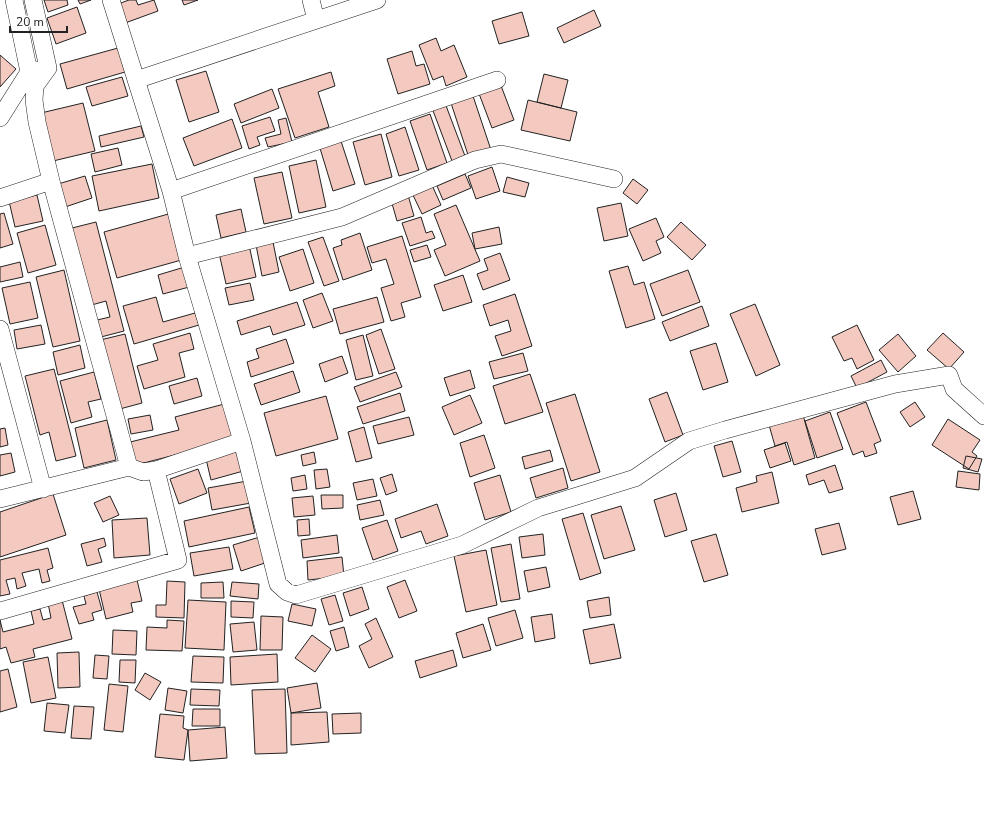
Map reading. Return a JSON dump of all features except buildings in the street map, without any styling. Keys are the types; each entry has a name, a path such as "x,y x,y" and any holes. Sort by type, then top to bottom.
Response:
{"street":[{"path":"14,0 32,79 34,100 50,181 129,467"},
{"path":"0,118 32,79 48,68 33,0"},
{"path":"111,0 171,191 187,256 242,441 278,584 287,592 296,595 462,545 538,508 635,478 689,441 894,384 949,375 954,389 984,416"},
{"path":"311,0 316,20"},
{"path":"136,80 377,0"},
{"path":"171,191 497,80"},
{"path":"187,256 342,217 475,160 501,154 614,179"},
{"path":"0,198 50,181"},
{"path":"0,330 43,489"},
{"path":"0,499 129,467 143,472 156,470 242,441"},
{"path":"0,611 178,560 156,470"}]}
